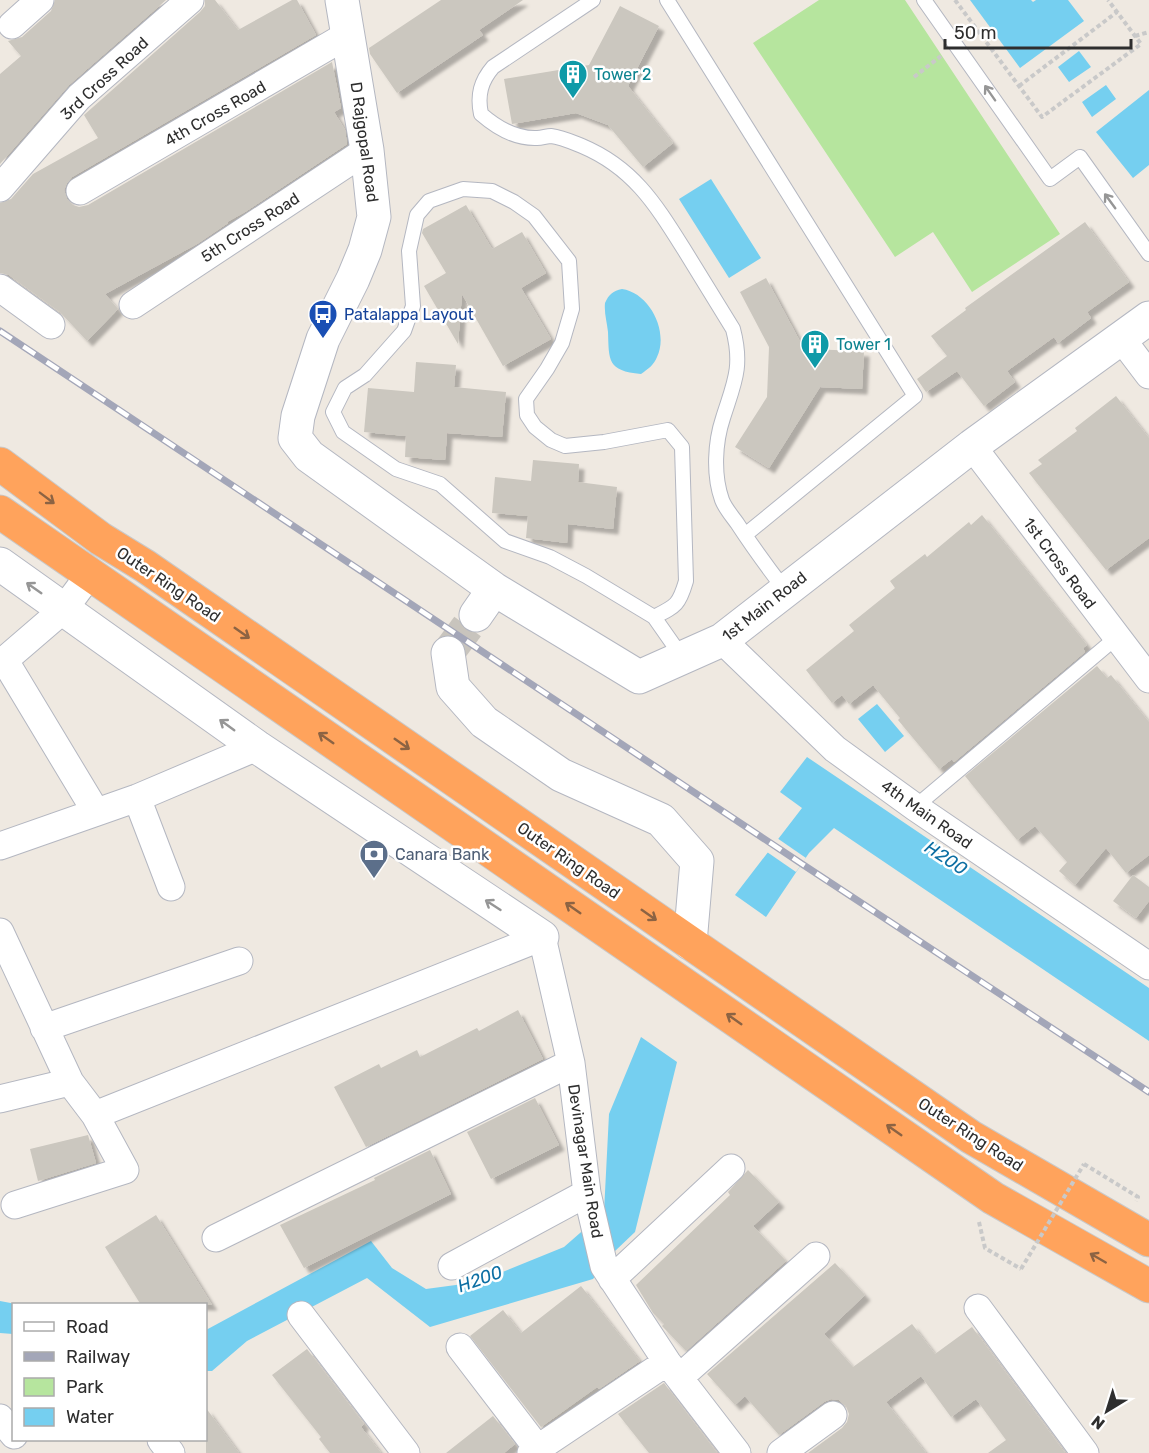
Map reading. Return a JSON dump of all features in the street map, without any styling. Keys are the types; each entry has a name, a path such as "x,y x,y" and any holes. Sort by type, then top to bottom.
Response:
{"highway":[{"name":"Outer Ring Road","path":"0,464 101,539 154,573 971,1137 1149,1240"},
{"path":"0,512 993,1198 1149,1286"}],"street":[{"path":"12,25 40,0"},
{"name":"3rd Cross Road","path":"0,188 79,97 190,0"},
{"name":"D Rajgopal Road","path":"336,313 365,250 374,217 368,150 342,0"},
{"name":"4th Cross Road","path":"80,191 349,34"},
{"name":"5th Cross Road","path":"132,305 368,150"},
{"path":"0,288 51,325"},
{"name":"1st Main Road","path":"336,313 322,339 298,416 295,438 309,456 494,589 639,677 722,640 972,446 1149,318"},
{"path":"1121,338 1149,375"},
{"name":"1st Cross Road","path":"972,446 1149,679"},
{"path":"0,564 257,747 542,938"},
{"path":"90,574 64,609 2,662 96,812"},
{"path":"476,615 494,589"},
{"name":"4th Main Road","path":"722,640 835,748 915,807 1149,966"},
{"path":"448,653 453,687 484,722 561,775 662,820 697,861 690,943"},
{"path":"0,846 137,798 257,747"},
{"path":"137,798 171,887"},
{"path":"0,932 70,1082 95,1115 125,1170 15,1206"},
{"path":"95,1115 542,938"},
{"name":"Devinagar Main Road","path":"542,938 571,1064 589,1204 608,1272 674,1369 737,1453"},
{"path":"44,1028 239,961"},
{"path":"216,1238 571,1064"},
{"path":"0,1099 70,1082"},
{"path":"608,1272 731,1167"},
{"path":"452,1266 589,1204"},
{"path":"460,1347 534,1451 674,1369 816,1256"},
{"path":"978,1308 1085,1453"},
{"path":"301,1315 406,1453"},
{"path":"781,1453 833,1415"},
{"path":"0,1418 12,1433"},
{"path":"18,1441 28,1453"},
{"path":"162,1441 171,1453"}],"lane":[{"path":"593,0 493,67 480,87 480,114 505,132 528,137 552,136 592,150 630,176 661,212 733,329 737,370 735,386 722,420 716,460 718,480 722,500 785,590"},
{"path":"667,0 915,396 745,535"},
{"path":"924,0 1050,179 1080,157 1148,249"},
{"path":"654,617 681,600 686,581 682,447 668,430 604,442 565,446 551,440 535,427 527,415 526,399 548,369 562,343 572,309 569,261 534,216 514,202 492,191 463,189 429,201 417,215 409,251 413,306 404,331 365,375 345,388 333,412 343,432 396,469 440,484 505,541 550,557 654,617 682,657"},
{"path":"915,807 1117,637"}],"path":[{"path":"955,0 1042,117 1141,44 1108,0"},
{"path":"1019,86 1117,12"},
{"path":"1135,36 1149,32"},
{"path":"914,77 955,44"},
{"path":"977,1215 985,1248 1021,1269 1084,1164 1138,1197"}],"green space":[{"path":"819,0 905,0 1060,234 972,292 933,232 895,257 753,43"}],"water":[{"path":"970,0 1031,0 1033,2 1036,0 1068,0 1084,21 1020,68"},
{"path":"1079,51 1091,67 1069,82 1058,67"},
{"path":"1106,85 1116,99 1092,117 1082,102"},
{"path":"1149,90 1149,165 1133,178 1096,132"},
{"path":"711,179 761,258 729,278 679,199"},
{"path":"622,289 632,292 649,306 659,326 661,336 657,357 652,365 641,374 616,367 610,357 605,303 612,293"},
{"path":"877,704 904,736 885,752 858,719"},
{"name":"H200","path":"807,757 1149,988 1149,1041 834,828 809,853 766,917 735,895 802,808 780,792"},
{"path":"641,1037 677,1062 635,1232 614,1252 593,1279 430,1327 367,1278 247,1341 212,1371 207,1371 207,1329 371,1241 392,1268 426,1289 478,1282 564,1247 604,1212 609,1114"},
{"path":"0,1301 12,1303 12,1334 0,1333"}],"pier":[{"path":"777,838 806,858 796,872 767,852"}],"building":[{"path":"55,0 166,0 69,85 0,164 0,74 21,56 8,41 22,37 51,11"},
{"path":"205,0 215,0 238,30 292,0 297,0 316,35 72,177 64,190 67,199 79,207 88,205 332,62 341,108 334,112 345,130 347,144 197,244 105,294 118,309 87,341 60,312 9,275 0,273 0,203 11,199 33,174 98,138 84,115 200,12 205,6"},
{"path":"441,0 523,0 479,30 483,35 397,93 370,54 369,48"},
{"name":"Tower 2","path":"620,6 659,26 628,86 673,143 643,167 608,125 576,113 512,124 504,79 589,65"},
{"path":"466,205 492,249 522,232 546,273 521,288 551,339 503,366 462,294 458,344 424,286 446,273 422,233 423,229"},
{"path":"1085,222 1129,282 1087,312 1091,318 1058,343 1054,337 1007,371 1015,382 984,406 957,371 926,392 917,379 947,356 931,336 966,310 965,308"},
{"name":"Tower 1","path":"766,278 804,349 864,351 862,389 820,387 769,468 735,447 767,397 769,347 740,292"},
{"path":"416,362 456,365 454,387 506,392 502,437 447,433 445,460 405,457 406,436 364,432 368,388 414,392"},
{"path":"1116,396 1149,438 1149,538 1106,570 1029,473 1042,464 1038,460 1077,431 1075,428"},
{"path":"533,460 579,464 578,482 617,487 613,529 568,524 567,543 526,538 528,516 492,513 495,477 531,481"},
{"path":"982,515 1087,645 1083,648 1085,652 954,762 952,759 939,769 898,720 900,718 873,685 849,704 842,695 832,703 806,670 854,631 849,625 895,588 890,581 925,554 927,557 969,522 971,525"},
{"path":"1097,666 1107,678 1111,675 1149,722 1149,855 1126,873 1106,848 1075,885 1059,871 1067,862 1035,826 1017,840 965,776"},
{"path":"1133,875 1149,887 1149,901 1136,918 1113,901"},
{"path":"518,1010 543,1059 366,1147 334,1087 379,1064 381,1068 417,1050 420,1057 477,1028 479,1031"},
{"path":"535,1098 559,1145 491,1179 467,1132"},
{"path":"88,1135 96,1163 38,1181 30,1149"},
{"path":"430,1150 451,1194 304,1268 280,1225 375,1180 374,1178"},
{"path":"748,1170 779,1202 753,1226 786,1261 686,1351 662,1326 664,1324 653,1313 636,1285 730,1195 728,1192"},
{"path":"156,1215 212,1305 207,1305 207,1303 140,1303 105,1247"},
{"path":"835,1263 865,1295 824,1334 853,1367 912,1324 935,1354 972,1327 1065,1453 988,1453 1006,1440 976,1399 951,1417 921,1376 886,1402 926,1453 808,1453 847,1422 849,1414 846,1406 839,1400 831,1399 824,1402 779,1435 745,1396 735,1405 707,1374"},
{"path":"581,1286 640,1361 599,1389 597,1387 541,1427 470,1336 503,1310 521,1333"},
{"path":"307,1349 364,1424 361,1427 381,1453 330,1453 319,1439 321,1437 272,1375"},
{"path":"664,1383 717,1453 649,1453 618,1414"},
{"path":"207,1409 239,1453 206,1453 207,1441"},
{"path":"493,1416 515,1444 504,1453 446,1453"}],"tunnel":[{"path":"448,653 476,615"}],"railway":[{"path":"0,331 1149,1092"}],"place":[{"name":"Tower 2","path":"573,100"},
{"name":"Patalappa Layout","path":"323,340"},
{"name":"Tower 1","path":"815,370"},
{"name":"Canara Bank","path":"374,880"}]}
